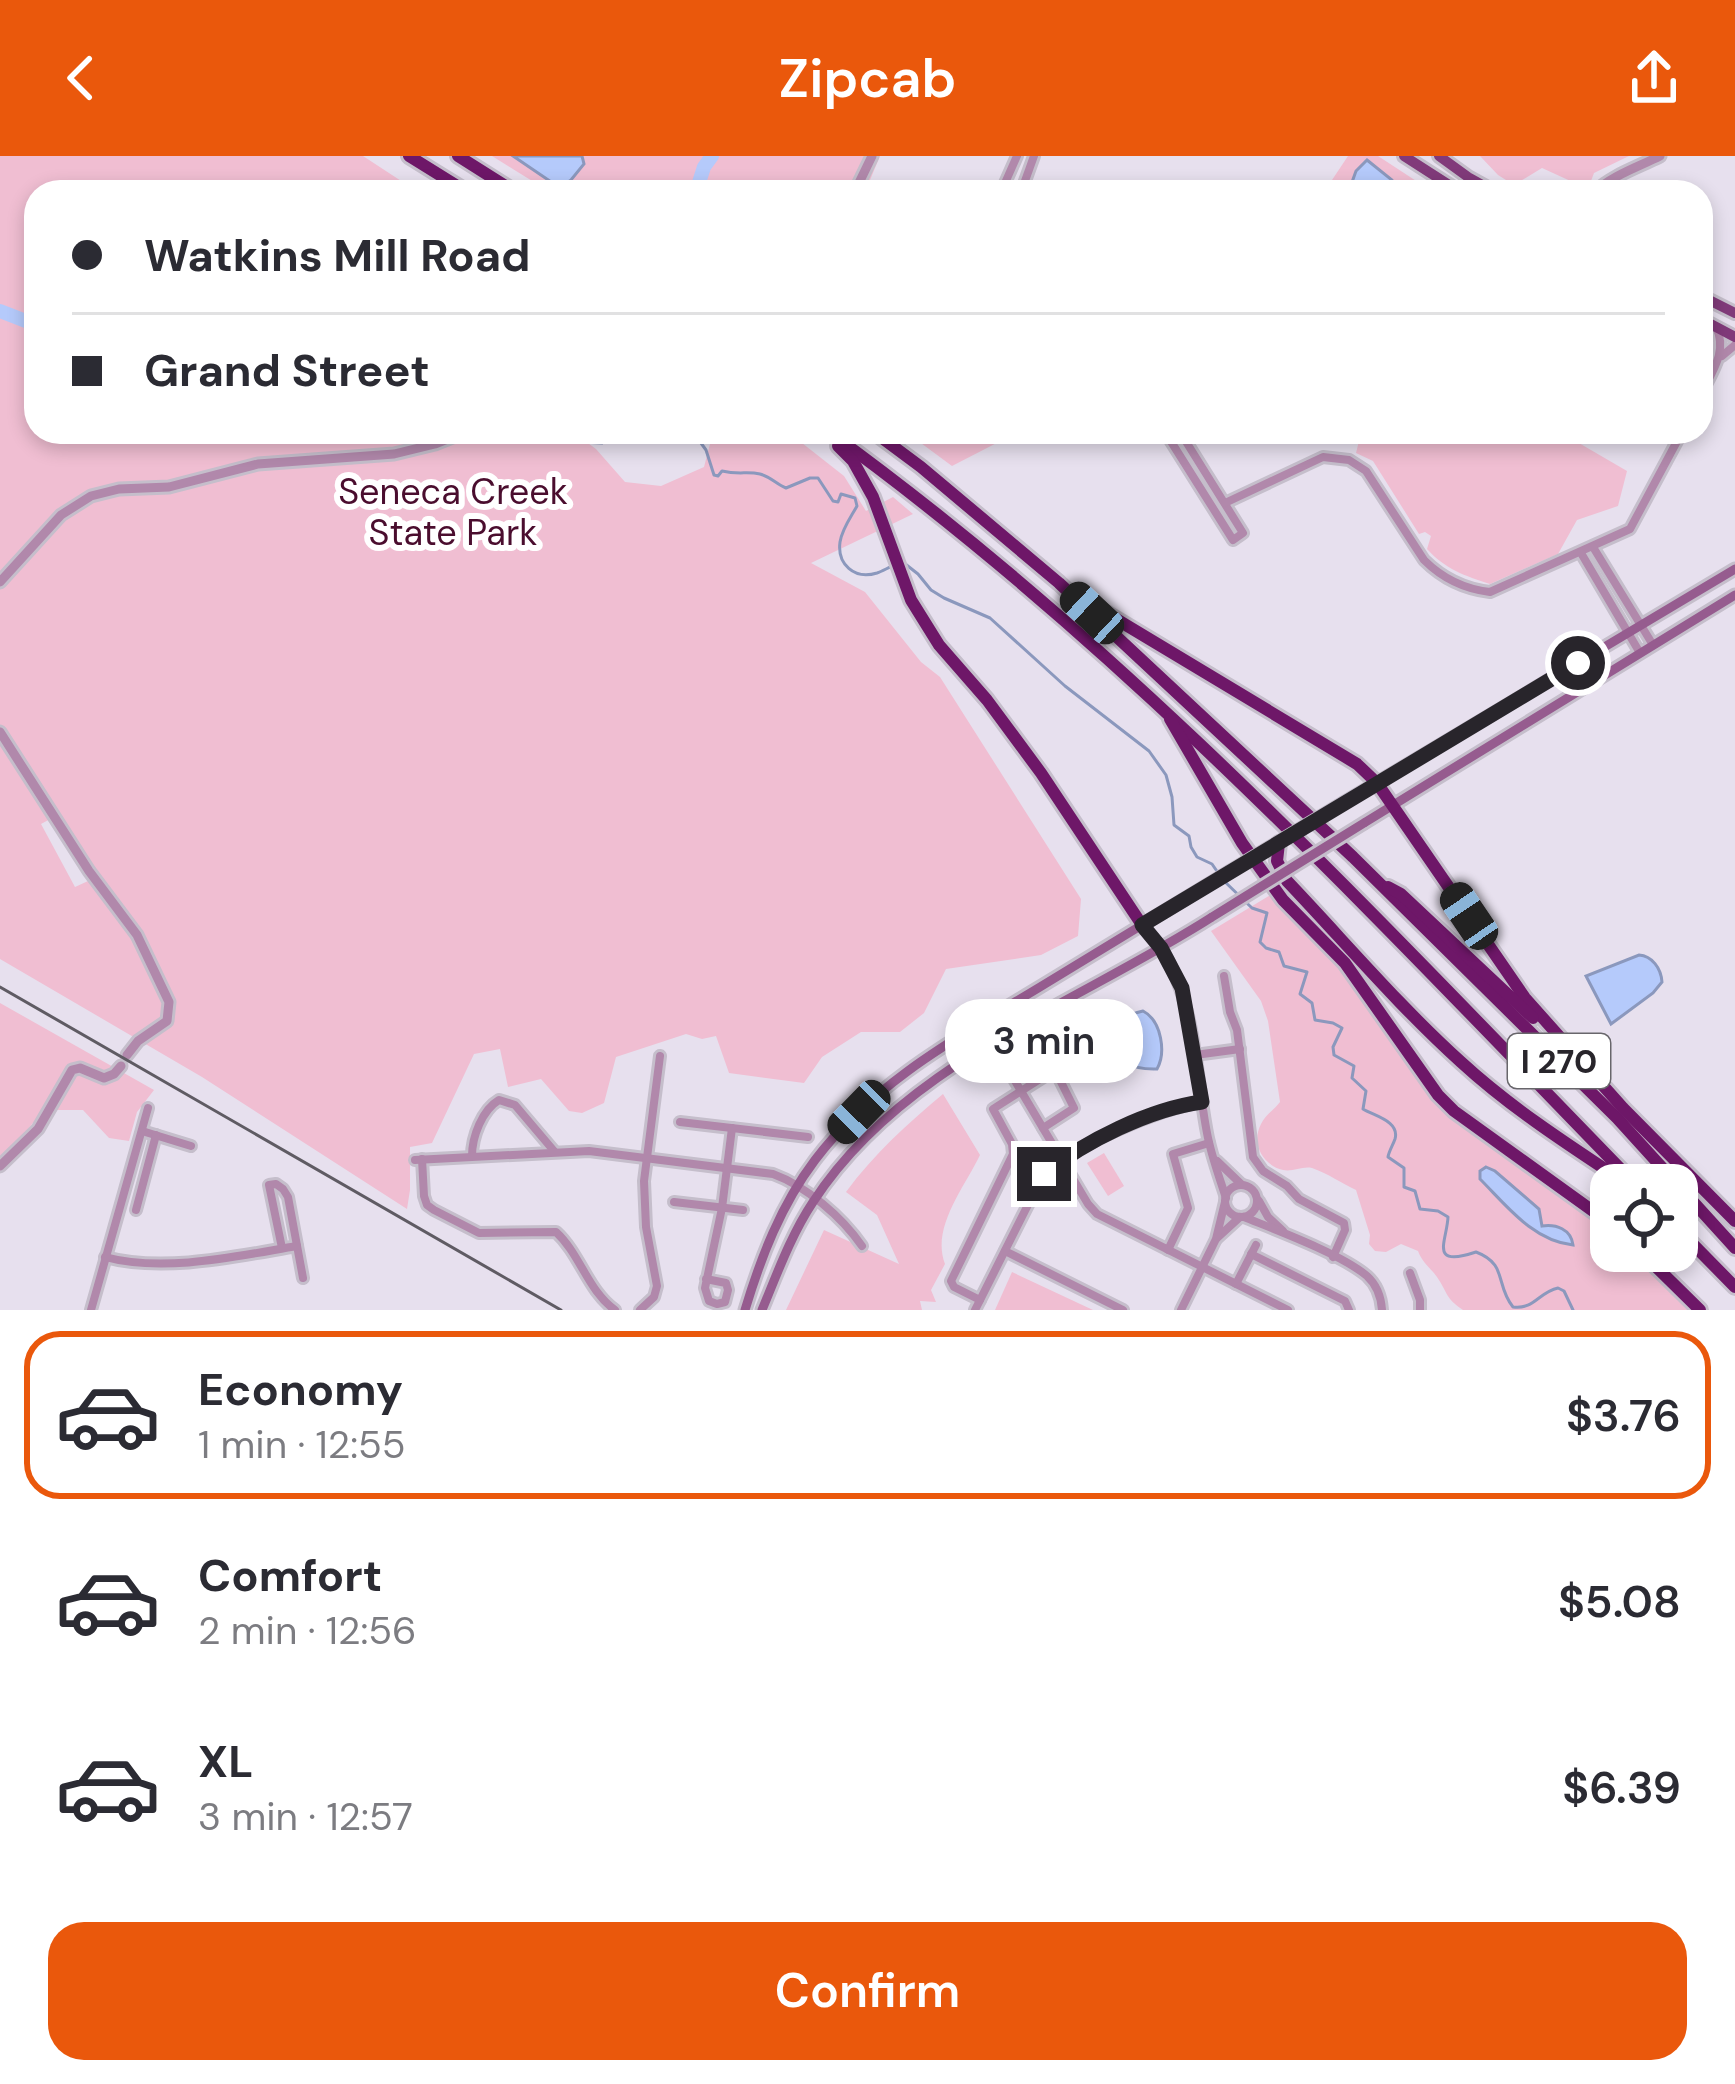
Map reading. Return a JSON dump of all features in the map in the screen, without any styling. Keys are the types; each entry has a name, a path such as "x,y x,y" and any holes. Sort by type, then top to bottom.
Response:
{"highway":[{"path":"409,156 448,180"},
{"path":"458,156 496,180"},
{"path":"838,444 873,497 911,600 939,645 1041,773 1142,925"},
{"name":"I 270","path":"844,444 1018,578 1164,707 1612,1164"},
{"name":"I 270","path":"890,444 1059,583 1376,881 1617,1118 1735,1248"},
{"path":"1059,583 1357,764 1393,805 1525,998 1589,1070"},
{"path":"1164,707 1242,843 1283,900 1363,986 1438,1095 1590,1209"},
{"path":"1279,843 1277,862 1285,877 1412,1016 1466,1066 1597,1164"},
{"name":"I 270","path":"1376,881 1401,894 1589,1070 1735,1221"},
{"path":"1698,1249 1735,1287"},
{"path":"1661,1272 1700,1310"}],"main road":[{"path":"1404,156 1441,180"},
{"path":"1439,156 1473,180"},
{"path":"1715,326 1735,341"},
{"path":"745,1310 759,1265 797,1186 831,1140 913,1066 1735,568"},
{"path":"762,1310 814,1199 849,1154 919,1090 973,1054 1285,877 1364,823 1735,595"},
{"path":"1142,925 1161,948"}],"street":[{"path":"1612,180 1660,156"},
{"path":"1715,326 1721,341 1718,362"},
{"path":"1713,371 1735,341"},
{"path":"0,582 62,515 92,496 118,489 169,487 258,464 394,454 435,444"},
{"path":"1173,444 1234,539 1243,533 1188,444"},
{"path":"1225,503 1323,457 1357,463 1436,572 1478,591 1493,592 1633,526 1676,444"},
{"path":"1593,548 1654,645"},
{"path":"1582,553 1640,653"},
{"path":"0,732 88,871 137,935 170,1002 167,1021 138,1041 114,1074 104,1078 80,1068 73,1070 38,1129 0,1166"},
{"path":"1161,948 1186,1000 1209,1143 1228,1210 1368,1276 1379,1293 1382,1310"},
{"path":"1228,982 1253,1157 1299,1199 1344,1223 1346,1230 1333,1257"},
{"path":"1015,1030 1005,1064 1097,1214 1288,1310"},
{"path":"1195,1055 1240,1049"},
{"path":"973,1054 989,1055 1005,1064"},
{"path":"640,1310 654,1297 657,1286 645,1215 645,1157 660,1056"},
{"path":"980,1300 951,1281 1013,1154 994,1107 1048,1074 1058,1076 1074,1108 1043,1128"},
{"path":"472,1156 473,1139 489,1107 503,1100 515,1105 555,1152"},
{"path":"975,1310 1042,1177 1098,1140 1151,1115 1202,1102"},
{"path":"91,1310 148,1108"},
{"path":"680,1122 808,1137"},
{"path":"706,1279 722,1208 732,1128"},
{"path":"142,1131 191,1146"},
{"path":"136,1210 156,1136"},
{"path":"1168,1250 1188,1208 1173,1154 1209,1143"},
{"path":"615,1310 605,1303 556,1232 479,1233 430,1208 418,1159 589,1150 772,1174 814,1199 862,1246"},
{"path":"1213,1156 1251,1188 1268,1217 1289,1235"},
{"path":"282,1249 269,1185 284,1189 288,1197 303,1278"},
{"path":"1180,1310 1216,1239 1230,1190 1243,1185"},
{"path":"1216,1239 1254,1211 1257,1198"},
{"path":"674,1202 743,1210"},
{"path":"105,1258 190,1262 297,1246"},
{"path":"1236,1284 1254,1249 1346,1301 1349,1310"},
{"path":"1004,1251 1123,1310"},
{"path":"1410,1274 1420,1310"}],"green space":[{"name":"Seneca Creek State Park","path":"0,156 363,156 400,180 24,180 24,444 589,444 625,482 661,486 704,467 710,444 803,444 844,476 866,511 893,497 913,514 811,563 865,592 921,662 940,677 1081,899 1078,936 1041,955 946,969 924,1013 900,1032 861,1032 822,1057 804,1083 729,1073 716,1036 702,1039 686,1034 616,1057 604,1103 582,1113 569,1111 541,1079 508,1087 500,1049 474,1054 432,1143 410,1147 407,1209 202,1077 0,959","holes":["24,771 32,771 99,876 75,887 41,824 52,818"]},
{"path":"492,156 880,156 870,180 531,180"},
{"path":"1348,156 1378,156 1415,180 1332,180"},
{"path":"1480,156 1629,156 1594,173 1591,180 1568,180 1542,168 1522,180 1498,175"},
{"path":"922,444 995,444 952,466"},
{"path":"1358,444 1581,444 1627,471 1618,506 1577,520 1558,554 1490,584 1456,571 1427,549 1431,536 1419,534 1373,461 1356,453"},
{"path":"1272,894 1338,962 1422,1082 1590,1213 1590,1272 1656,1272 1693,1310 1463,1310 1450,1299 1418,1251 1401,1244 1386,1252 1375,1251 1369,1244 1356,1190 1312,1168 1276,1167 1260,1152 1261,1124 1280,1102 1261,1001 1211,931","holes":["1491,1168 1539,1208 1542,1225 1559,1227 1573,1242 1516,1217 1483,1183"]},
{"path":"0,1003 154,1090 137,1112 129,1141 109,1138 83,1110 44,1110 0,1156"},
{"path":"943,1094 980,1155 946,1222 942,1236 945,1264 931,1290 936,1302 920,1301 922,1310 786,1310 824,1230 899,1264 877,1215 846,1192 892,1140"},
{"path":"1104,1153 1124,1186 1108,1196 1087,1163"},
{"path":"1012,1272 1093,1310 995,1310"}],"water":[{"path":"513,156 582,156 584,164 571,180 548,180"},
{"path":"1367,160 1392,180 1353,180"},
{"path":"1639,955 1655,964 1662,982 1611,1024 1586,976"},
{"path":"1143,1011 1160,1038 1157,1069 1124,1063 1101,1040 1111,1025"},
{"path":"1486,1167 1539,1209 1542,1226 1562,1229 1573,1245 1545,1237 1521,1220 1480,1179"}],"waterway":[{"path":"700,180 712,156"},
{"path":"0,311 24,320"},
{"path":"702,444 714,475 722,471 760,474 786,488 818,478 833,501 838,502 841,494 855,498 857,506 840,542 844,563 854,572 869,575 895,565"},
{"path":"904,563 931,590 990,618 1065,686 1149,751 1166,775 1174,825 1189,836 1197,857 1212,864 1252,908 1267,913 1260,942 1279,952 1284,966 1307,972 1300,994 1312,1003 1315,1020 1342,1028 1334,1055 1354,1066 1352,1078 1366,1091 1363,1109 1394,1128 1388,1157 1404,1168 1404,1187 1415,1191 1420,1209 1448,1217 1446,1254 1476,1252 1486,1257 1497,1269 1513,1307 1526,1306 1558,1288 1573,1310"}],"railway":[{"path":"0,987 561,1310"}],"route":[{"path":"1044,1174 1098,1140 1151,1115 1202,1102 1182,988 1161,948 1142,925 1578,663"}]}
